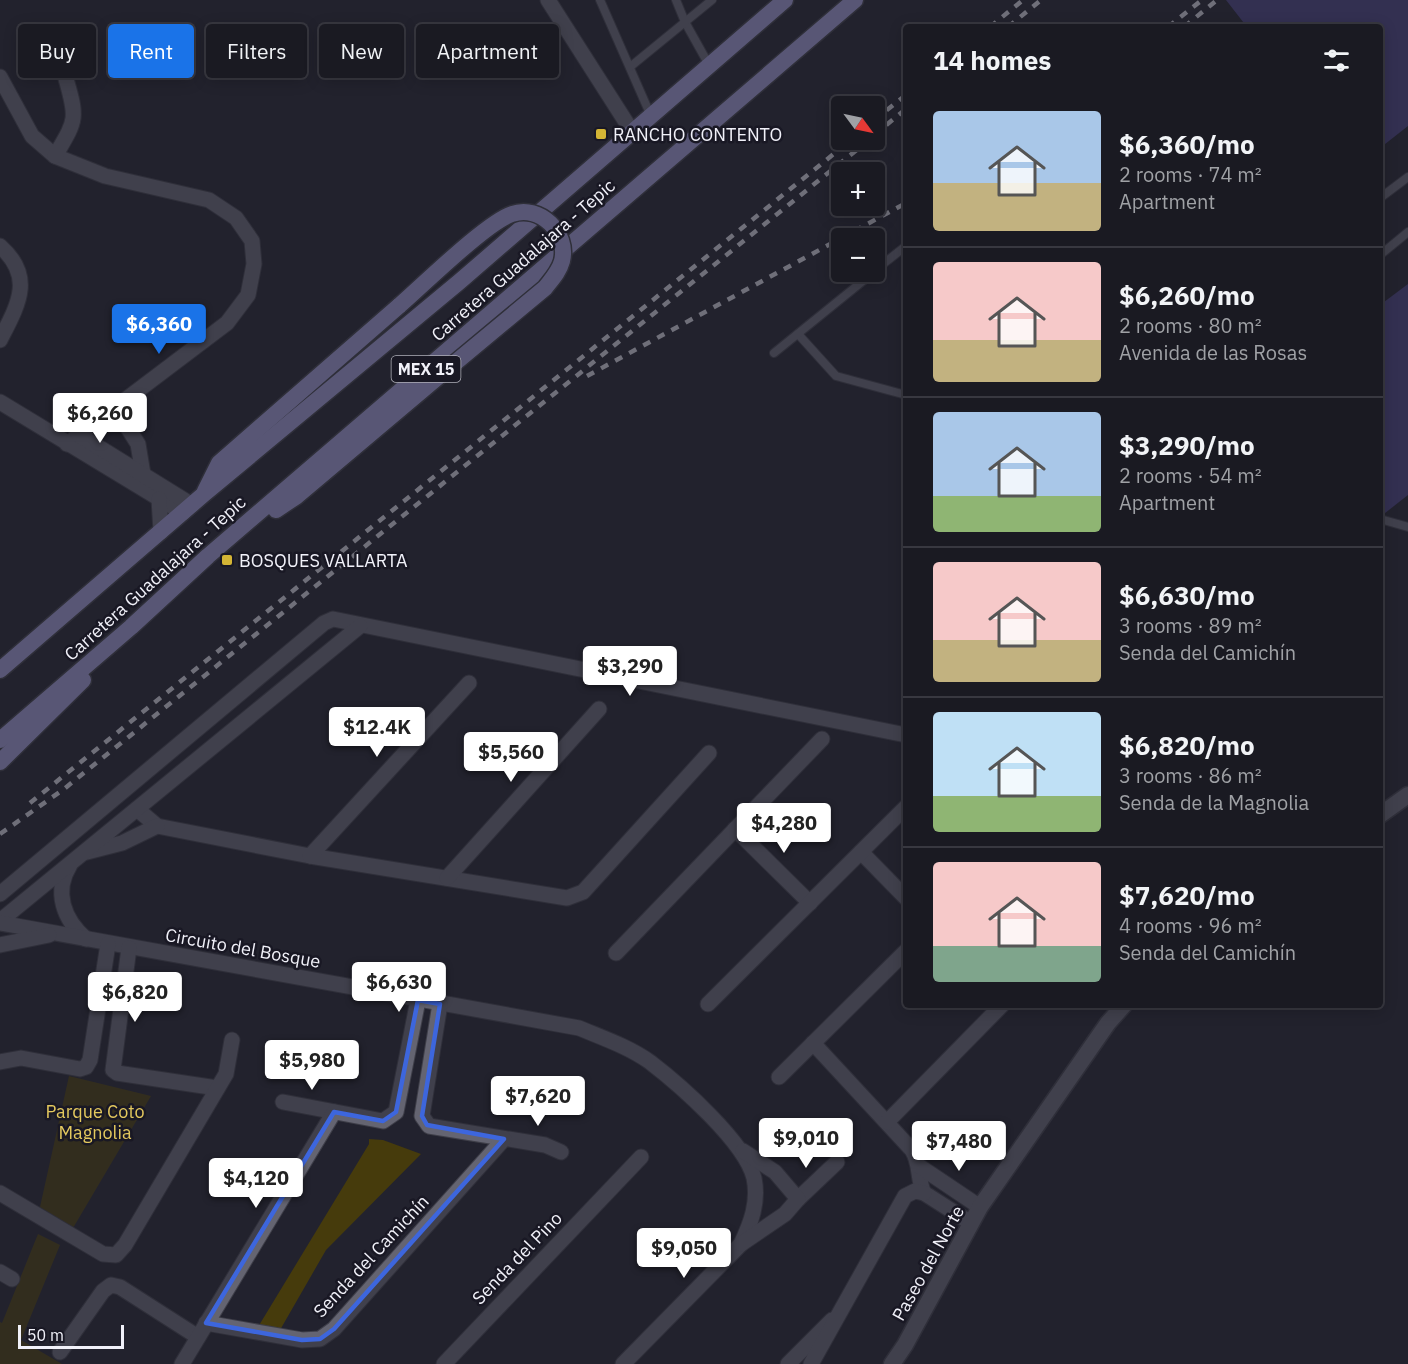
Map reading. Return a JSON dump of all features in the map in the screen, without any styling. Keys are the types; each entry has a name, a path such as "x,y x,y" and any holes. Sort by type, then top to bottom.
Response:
{"highway":[{"name":"Carretera Guadalajara - Tepic","path":"0,670 633,133 785,0"},
{"name":"Carretera Guadalajara - Tepic","path":"0,740 243,526 855,0"},
{"path":"193,504 219,462 491,227 511,214 528,212 543,217 556,228 563,253 558,274 545,288 297,496 243,526"},
{"path":"0,762 63,702 131,627"}],"street":[{"path":"548,0 633,133"},
{"path":"0,77 32,136 55,156 105,176 209,200 236,218 252,241 254,264 248,295 227,323 73,440"},
{"path":"55,156 75,119 66,79"},
{"path":"0,246 10,255 21,279 18,305 0,340"},
{"path":"0,402 143,474 193,504"},
{"path":"115,408 138,444 143,474"},
{"path":"73,440 159,499 193,504"},
{"path":"159,499 161,532"},
{"path":"0,894 324,622 339,619 360,626 903,734"},
{"path":"0,922 360,626"},
{"path":"310,856 469,683"},
{"path":"447,878 599,709"},
{"path":"616,953 822,739"},
{"path":"137,809 157,826 310,856 567,898 576,897 583,892 709,753"},
{"path":"1383,813 1408,795"},
{"path":"708,1004 903,810"},
{"path":"84,852 122,843 157,826"},
{"path":"735,829 810,903"},
{"path":"861,852 903,895"},
{"path":"71,863 64,874 62,903 75,929 86,939"},
{"name":"Circuito del Bosque","path":"0,922 129,948 579,1028 614,1042 648,1061 678,1086 742,1150 754,1177 756,1198 752,1222 741,1244 623,1364"},
{"path":"0,945 58,934"},
{"path":"0,1062 21,1058 80,1069 86,1066 90,1060 108,944"},
{"path":"129,948 113,1070 117,1073 217,1088"},
{"path":"779,1077 903,954"},
{"path":"283,1102 383,1121 396,1112 418,999"},
{"path":"440,1004 422,1116 429,1126 546,1145 561,1152"},
{"path":"887,1122 999,1008"},
{"name":"Paseo del Norte","path":"892,1364 905,1345 980,1206 1108,1023 1121,1008"},
{"path":"0,1193 103,1254 116,1255 125,1245 226,1074 232,1040"},
{"path":"813,1043 912,1150 919,1166 921,1187 924,1193"},
{"path":"182,1364 334,1112"},
{"name":"Senda del Camichín","path":"206,1323 302,1340 320,1339 334,1329 504,1139"},
{"path":"742,1150 775,1172 798,1199"},
{"name":"Senda del Pino","path":"444,1364 641,1158"},
{"path":"741,1244 785,1214 837,1162"},
{"path":"919,1166 980,1206"},
{"path":"812,1364 905,1196 915,1191 924,1193 970,1223"},
{"path":"60,1352 103,1291 111,1286 120,1287 198,1337"},
{"path":"788,1364 840,1312"}],"lane":[{"path":"600,0 651,116"},
{"path":"676,0 685,22 709,65"},
{"path":"630,67 712,0"},
{"path":"1383,196 1408,177"},
{"path":"1383,253 1408,232"},
{"path":"885,262 903,248"},
{"path":"774,353 861,282"},
{"path":"798,334 836,376 903,394"},
{"path":"1383,520 1408,527"}],"highlighted area":[{"path":"418,1000 440,1004 422,1116 427,1125 504,1139 334,1329 320,1339 302,1340 206,1323 334,1112 383,1121 396,1112"}],"green space":[{"name":"Parque Coto Magnolia","path":"69,1076 151,1096 73,1228 40,1207"},
{"path":"369,1139 383,1140 421,1154 326,1250 280,1330 258,1327 369,1144"},
{"path":"38,1234 60,1245 21,1340 62,1364 0,1364 0,1322 2,1323"}],"building":[{"path":"1226,0 1408,0 1408,126 1383,146 1383,24 1245,24"},
{"path":"1408,284 1408,495 1383,515 1383,303"}],"railway":[{"path":"994,24 1023,0"},
{"path":"1012,24 1041,0"},
{"path":"1172,24 1202,0"},
{"path":"1188,24 1217,0"},
{"path":"885,111 903,97"},
{"path":"885,126 903,111"},
{"path":"30,803 839,150"},
{"path":"0,834 64,789 857,150"},
{"path":"587,376 903,205"}],"place":[{"name":"RANCHO CONTENTO","path":"601,134"},
{"name":"BOSQUES VALLARTA","path":"227,560"}]}
